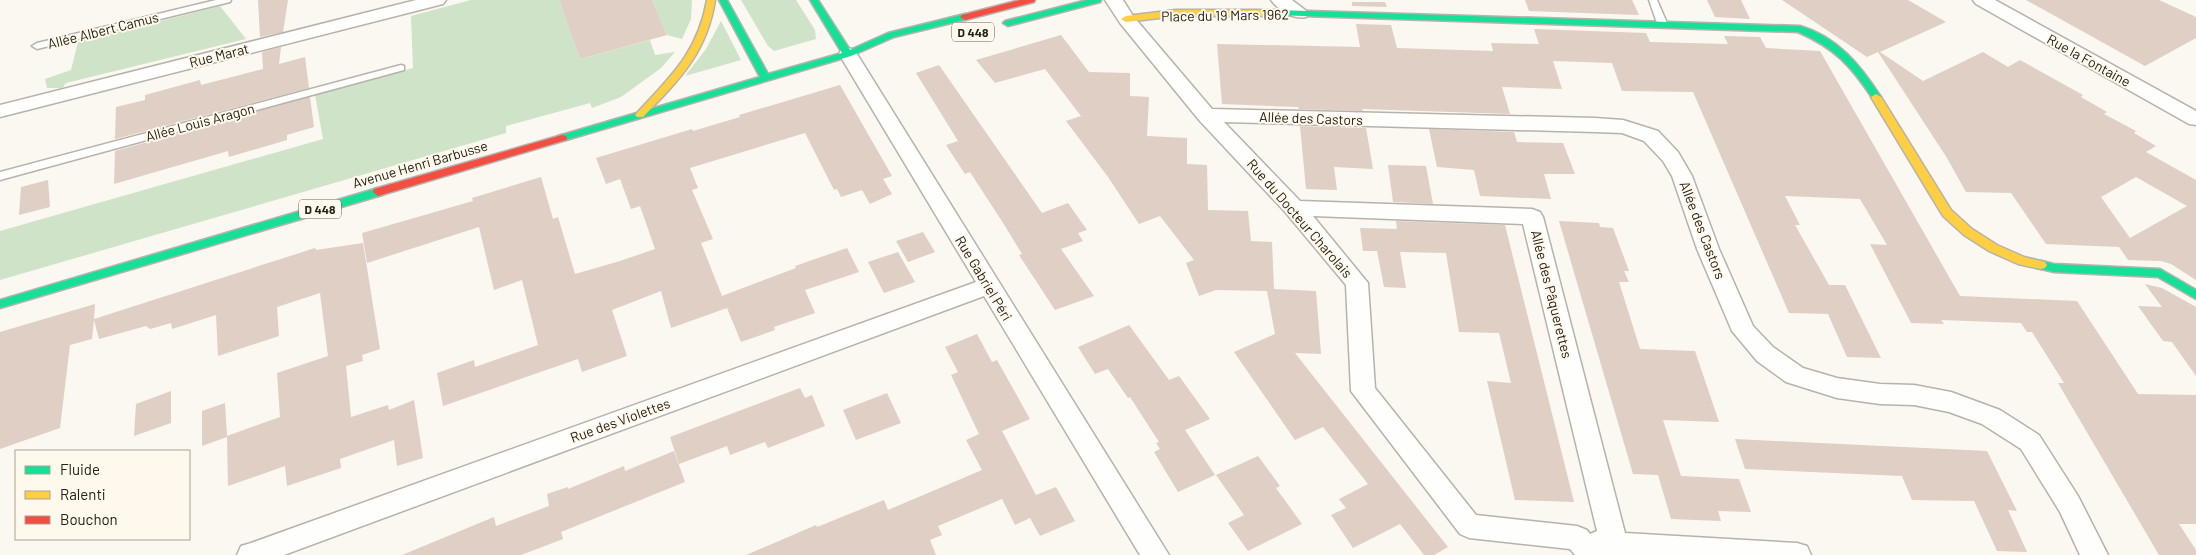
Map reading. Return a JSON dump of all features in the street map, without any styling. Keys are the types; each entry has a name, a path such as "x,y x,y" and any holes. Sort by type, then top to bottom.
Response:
{"street":[{"name":"Rue Marat","path":"0,111 438,0"},
{"path":"640,115 689,60 701,42 712,9 711,0"},
{"path":"723,0 765,78"},
{"name":"Rue Gabriel Péri","path":"814,0 1155,555"},
{"name":"Avenue Henri Barbusse","path":"0,304 848,54 890,35 1031,0"},
{"name":"D 448","path":"995,26 1097,0"},
{"name":"Rue du Docteur Charolais","path":"1114,0 1126,19 1206,115 1294,208 1357,283 1363,391 1469,526 1594,546 1797,555"},
{"name":"Place du 19 Mars 1962","path":"1280,0 1300,14"},
{"name":"Rue la Fontaine","path":"1982,0 2196,119"},
{"name":"Place du 19 Mars 1962","path":"1126,19 1176,13 1300,14"},
{"path":"1300,14 1800,29 1819,36 1849,56 1947,213 1968,232 1993,248 2022,261 2054,268 2160,272 2196,295"},
{"name":"Avenue Henri Barbusse","path":"848,54 882,52"},
{"name":"Allée des Castors","path":"1206,115 1595,125 1623,127 1651,136 1671,157 1682,176 1708,249 1744,331 1765,354 1795,375 1837,388 1880,394 1914,395 1950,402 1991,417 2030,442 2069,504 2094,555"},
{"name":"Allée des Pâquerettes","path":"1294,208 1532,217 1594,546"},
{"name":"Rue des Violettes","path":"251,555 988,286"}],"lane":[{"name":"Allée Albert Camus","path":"37,46 227,0"},
{"path":"1653,0 1662,24"},
{"name":"Allée Louis Aragon","path":"0,176 400,68"}],"green space":[{"path":"471,0 559,0 580,59 650,40 655,55 675,52 661,68 621,97 592,108 590,103 506,126 506,133 0,280 0,231 323,139 315,95 413,68 411,16"},
{"path":"652,0 692,0 691,19 682,39 667,35"},
{"path":"741,0 796,0 815,30 816,39 774,51 768,46"},
{"path":"220,6 246,39 66,83 62,88 47,88 45,79 71,70 78,42"},
{"path":"721,21 741,60 685,76 706,49"}],"building":[{"path":"258,0 288,0 283,32 260,37"},
{"path":"559,0 652,0 667,35 580,59"},
{"path":"1525,0 1632,0 1639,15 1529,11"},
{"path":"1707,0 1741,0 1750,19 1715,17"},
{"path":"1782,0 1908,0 1946,22 1880,52 1923,81 1983,52 2008,67 2020,60 2083,95 2081,97 2107,112 2104,114 2136,131 2134,133 2156,146 2146,152 2196,180 2196,280 2171,264 2161,261 2128,260 2119,247 2046,244 2011,193 1966,192 1947,158 1878,52 1867,57","holes":["2136,177 2187,206 2130,238 2101,197"]},
{"path":"2026,0 2159,0 2196,17 2196,38 2145,66"},
{"path":"1352,2 1385,2 1387,7 1352,6"},
{"path":"1356,24 1391,25 1397,48 1493,51 1491,43 1539,44 1534,29 1646,33 1650,42 1728,44 1724,36 1760,37 1766,48 1820,51 1960,296 2077,301 2138,394 2196,395 2196,524 2179,524 2196,550 2196,555 2159,555 2058,383 2064,383 2032,332 2027,332 2021,323 1941,320 1944,324 1911,323 1870,244 1887,245 1860,199 1785,196 1800,225 1795,225 1829,285 1845,285 1881,358 1847,357 1828,314 1789,313 1693,92 1622,91 1612,63 1553,61 1562,89 1502,87 1510,114 1299,109 1298,107 1222,104 1217,44 1360,47"},
{"path":"1061,35 1089,72 1130,73 1130,96 1149,97 1147,136 1187,138 1187,164 1207,165 1208,210 1248,211 1251,241 1272,242 1274,289 1316,291 1321,354 1295,353 1448,547 1434,555 1424,555 1400,524 1353,548 1331,515 1346,508 1339,499 1368,484 1323,427 1295,440 1234,352 1275,334 1267,291 1216,290 1199,296 1186,263 1194,260 1160,216 1139,224 1108,177 1066,121 1081,116 1045,69 995,83 976,60"},
{"path":"281,47 279,64 305,57 309,88 115,139 116,107 145,100 145,95 200,80 201,85 263,69 262,52"},
{"path":"939,65 1042,213 1068,203 1087,230 1078,233 1083,241 1061,249 1094,296 1055,310 1019,255 1022,254 970,172 965,174 946,145 958,141 916,73"},
{"path":"840,85 892,176 883,179 892,194 870,204 862,190 841,197 837,189 834,190 805,133 690,168 698,188 692,190 713,239 701,243 722,296 796,268 795,266 847,248 859,272 805,290 815,313 774,327 775,330 741,342 727,308 671,328 661,291 612,310 627,356 582,372 578,359 443,406 437,373 474,360 475,367 538,345 522,280 494,290 479,227 367,263 362,233 473,201 472,198 541,177 553,219 558,217 575,274 620,261 655,249 640,206 631,209 620,179 606,184 596,158 692,129 693,131 740,117 739,115"},
{"path":"310,97 314,127 287,135 287,140 229,157 228,151 114,184 115,151"},
{"path":"1300,126 1366,128 1373,169 1334,167 1337,190 1306,189"},
{"path":"1429,129 1514,132 1517,142 1563,143 1575,174 1544,174 1551,199 1480,196 1474,170 1437,167"},
{"path":"1388,165 1426,166 1433,204 1393,202"},
{"path":"48,180 50,207 19,215 21,187"},
{"path":"1396,221 1505,225 1574,502 1515,500 1487,381 1511,383 1499,333 1459,332 1446,253 1400,252 1406,288 1384,287 1377,251 1363,251 1360,228 1397,229"},
{"path":"1559,221 1599,223 1600,227 1613,228 1629,271 1624,271 1629,282 1619,282 1640,349 1695,351 1719,422 1663,420 1681,476 1739,479 1751,512 1718,511 1721,521 1671,519 1658,475 1633,474"},
{"path":"923,232 935,252 908,262 896,241"},
{"path":"363,243 380,349 362,355 363,361 346,366 351,417 388,405 389,410 414,400 423,458 397,466 394,440 340,459 341,468 287,486 285,466 228,486 227,437 202,446 202,411 225,403 227,436 280,417 277,373 328,356 320,293 277,307 279,336 218,356 216,315 172,329 171,323 150,329 146,326 99,339 94,320 92,339 70,345 60,428 0,449 0,332 95,304 94,319 315,248 316,250"},
{"path":"898,252 915,282 884,293 868,262"},
{"path":"2145,284 2162,288 2196,307 2196,376 2172,342 2163,341 2138,306 2162,307"},
{"path":"1129,325 1169,380 1179,376 1210,419 1185,430 1215,475 1178,492 1154,452 1160,449 1156,443 1159,442 1130,397 1128,398 1108,369 1095,374 1078,347"},
{"path":"977,334 992,362 997,360 1030,419 1002,431 1036,495 1056,487 1075,521 1040,536 1030,518 1015,525 1002,499 938,526 942,535 930,540 936,555 746,555 816,525 817,527 884,500 888,510 982,470 966,440 979,434 951,375 958,372 945,347"},
{"path":"800,388 805,398 812,395 825,426 768,448 765,442 730,455 727,446 679,464 670,437"},
{"path":"171,391 171,423 134,436 136,404"},
{"path":"887,393 901,423 856,440 843,410"},
{"path":"1735,439 1987,451 2017,511 2008,510 2027,552 1997,551 1974,501 1912,500 1902,476 1745,469"},
{"path":"674,451 685,482 561,532 563,539 521,555 402,555 494,517 496,526 549,506 547,494 568,487 568,489 624,466 625,471"},
{"path":"1258,456 1280,486 1276,488 1302,524 1248,551 1228,523 1244,515 1216,475"}],"traffic: fast":[{"path":"723,0 765,78"},
{"path":"814,0 848,54"},
{"path":"1008,23 1097,0"},
{"path":"1276,13 1800,29 1826,42 1845,56 1860,73 1876,97"},
{"path":"562,138 848,54 891,35 965,17"},
{"path":"0,304 378,192"},
{"path":"2041,265 2054,268 2160,273 2196,295"}],"traffic: slow":[{"path":"640,115 675,77 695,50 703,35 711,0"},
{"path":"1126,19 1176,13 1276,13"},
{"path":"1876,97 1947,213 1968,232 1993,248 2022,261 2041,265"}],"traffic: jam":[{"path":"965,17 1031,0"},
{"path":"378,192 562,138"}]}
